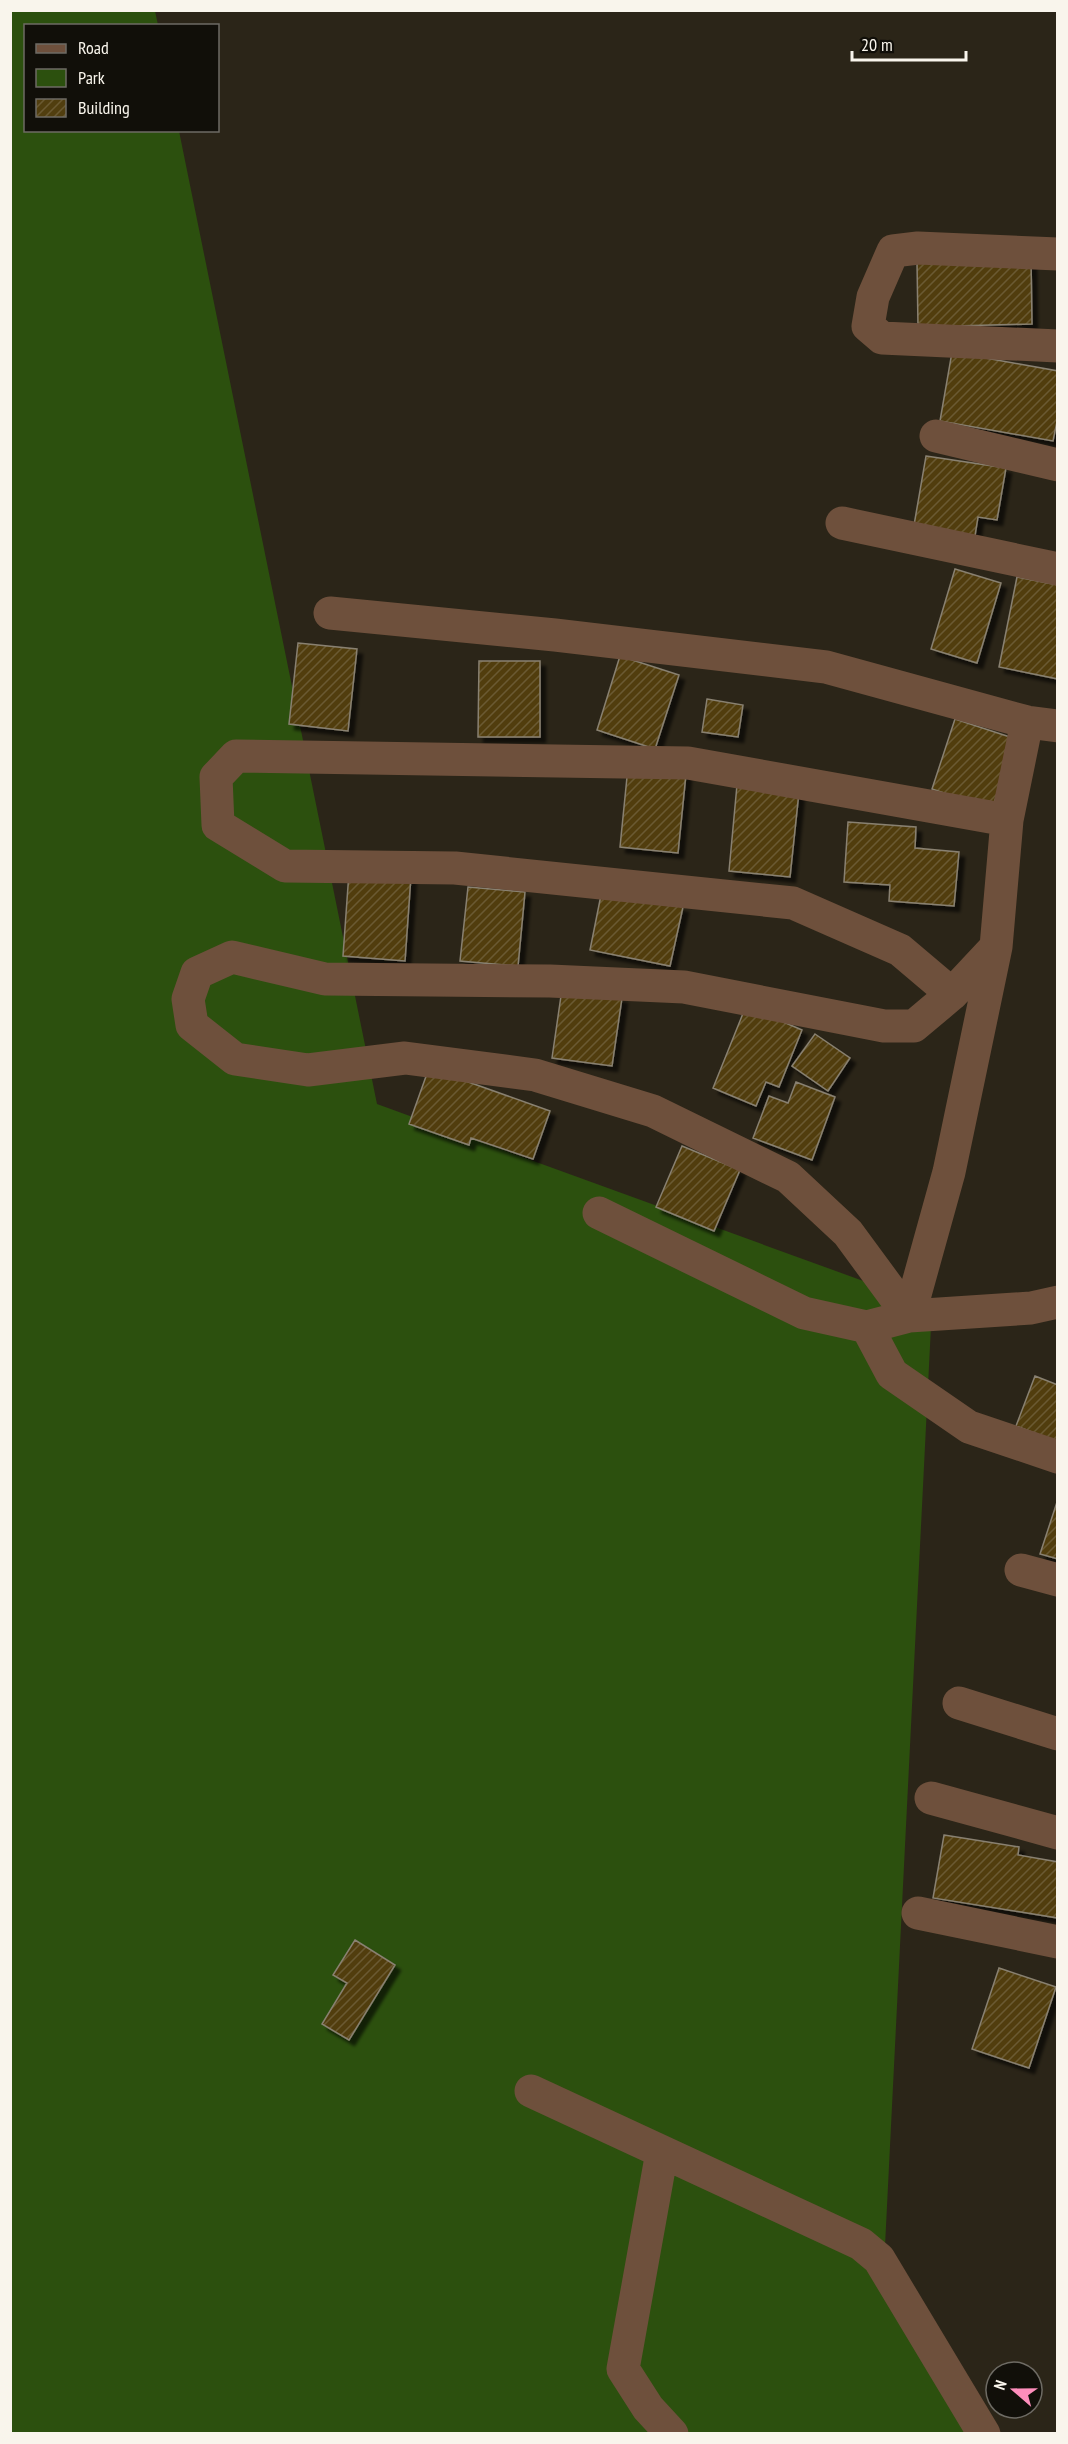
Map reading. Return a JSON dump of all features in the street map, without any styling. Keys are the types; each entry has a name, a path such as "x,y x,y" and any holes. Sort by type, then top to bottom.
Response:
{"street":[{"path":"1058,254 918,248 893,250 873,297 868,326 882,338 1058,346"},
{"path":"936,436 1058,465"},
{"path":"842,523 1058,569"},
{"path":"330,613 555,634 826,667 1042,724 1007,820 996,947 949,1172 909,1316"},
{"path":"952,994 900,950 793,903 455,868 285,866 218,825 216,777 236,756 688,763 1007,820"},
{"path":"909,1316 848,1233 788,1177 653,1111 535,1075 405,1058 308,1070 235,1059 192,1024 188,999 197,973 232,957 325,979 550,981 684,987 884,1026 914,1026 952,994 996,947"},
{"path":"599,1213 804,1313 867,1327 909,1316 1031,1308 1058,1302"},
{"path":"867,1327 892,1374 969,1427 1058,1457"},
{"path":"1022,1570 1058,1580"},
{"path":"959,1703 1058,1734"},
{"path":"931,1798 1058,1833"},
{"path":"918,1913 1058,1942"},
{"path":"531,2091 861,2244 879,2259 980,2430"},
{"path":"662,2152 623,2370 648,2408 672,2433"}],"green space":[{"path":"11,11 155,11 158,24 24,24 24,132 179,132 377,1104 932,1306 885,2246 990,2433 11,2434"}],"building":[{"path":"1031,259 1032,324 918,327 917,262"},
{"path":"952,352 1058,371 1058,417 1053,441 940,421"},
{"path":"926,456 1006,468 997,520 978,517 974,542 913,531"},
{"path":"955,569 1001,583 977,663 931,649"},
{"path":"1017,577 1058,585 1058,679 999,667"},
{"path":"298,643 357,649 348,731 289,724"},
{"path":"620,656 679,675 655,749 597,730"},
{"path":"479,661 540,661 540,737 478,737"},
{"path":"707,699 743,705 738,737 702,732"},
{"path":"955,719 1016,739 992,809 932,789"},
{"path":"628,767 686,774 678,853 620,847"},
{"path":"737,785 799,792 790,877 729,871"},
{"path":"848,822 916,827 915,848 959,852 954,906 889,901 890,885 844,882"},
{"path":"349,872 411,876 405,961 343,956"},
{"path":"468,887 525,892 518,966 460,961"},
{"path":"602,890 683,907 670,966 590,950"},
{"path":"562,989 622,998 612,1066 552,1058"},
{"path":"746,1006 802,1030 779,1087 766,1082 756,1106 713,1088"},
{"path":"815,1034 850,1058 828,1091 792,1066"},
{"path":"429,1068 550,1111 533,1159 471,1138 469,1145 409,1124"},
{"path":"796,1082 835,1097 812,1160 753,1138 769,1096 788,1103"},
{"path":"682,1146 740,1170 714,1231 656,1207"},
{"path":"1035,1376 1058,1385 1058,1442 1016,1426"},
{"path":"1058,1499 1058,1559 1040,1554"},
{"path":"944,1835 1019,1847 1018,1855 1058,1862 1058,1918 933,1898"},
{"path":"355,1940 395,1965 349,2040 322,2024 347,1983 333,1975"},
{"path":"999,1968 1056,1987 1029,2068 972,2049"}]}
